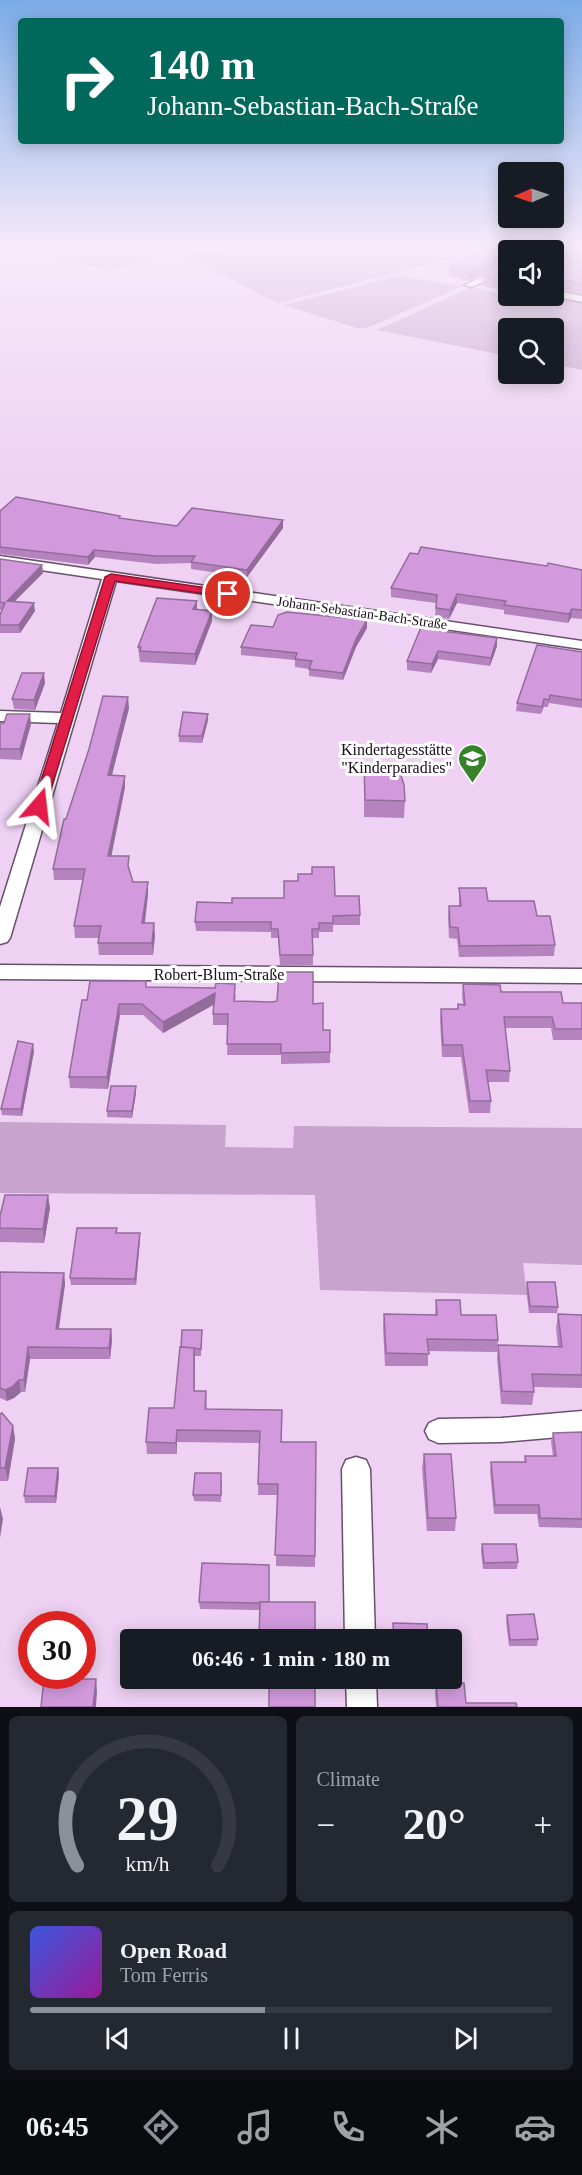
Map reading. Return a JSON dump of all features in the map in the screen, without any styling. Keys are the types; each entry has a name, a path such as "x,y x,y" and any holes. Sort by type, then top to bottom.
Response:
{"street":[{"name":"Johann-Sebastian-Bach-Straße","path":"0,560 582,645"},
{"path":"0,938 111,577"},
{"path":"0,716 66,718"},
{"name":"Robert-Blum-Straße","path":"0,972 582,976"},
{"path":"438,1431 501,1430 582,1423"},
{"path":"356,1469 360,1629"},
{"path":"361,1689 362,1707"}],"shaded area":[{"path":"382,328 498,328 498,354 377,330"},
{"path":"564,328 582,328 582,370 564,366"},
{"path":"0,1122 226,1125 225,1147 293,1148 294,1126 582,1128 582,1265 523,1263 527,1295 320,1290 315,1195 0,1193"}],"building":[{"path":"16,497 120,516 119,518 177,526 192,508 283,520 247,570 191,562 195,556 156,556 94,550 88,557 0,547 0,511"},
{"path":"421,547 547,566 548,563 582,570 582,610 572,609 569,614 504,605 506,601 457,594 450,610 436,608 437,595 391,588 410,553 418,554"},
{"path":"0,559 42,565 7,601 34,603 19,625 0,625 0,615 5,603 0,602"},
{"path":"157,598 197,601 193,609 212,611 195,654 140,651 141,647 138,647"},
{"path":"287,612 367,620 356,639 343,673 309,669 312,661 295,659 297,653 241,647 251,625 273,627 278,615"},
{"path":"434,622 444,623 440,631 497,638 491,658 438,651 432,664 407,661 422,625 434,626"},
{"path":"537,645 582,652 582,700 550,695 549,700 544,699 542,707 517,703"},
{"path":"22,673 44,673 34,700 12,699"},
{"path":"103,696 128,697 108,775 125,776 108,856 129,856 128,866 133,882 148,882 142,923 154,923 152,943 98,943 101,926 74,926 85,869 53,869 64,819 66,819 89,749"},
{"path":"183,712 208,714 202,736 179,736"},
{"path":"7,714 30,714 20,749 0,749 0,723 4,723"},
{"path":"364,765 398,766 404,785 405,801 365,800"},
{"path":"312,867 334,867 335,896 359,896 360,915 333,916 333,923 319,923 319,929 312,929 313,955 280,955 278,929 271,929 271,922 195,922 197,902 232,903 232,898 284,898 284,881 298,881 298,874 312,874"},
{"path":"459,888 486,888 488,901 534,901 537,916 550,916 555,945 460,946 458,928 450,927 449,906 461,906"},
{"path":"279,972 313,972 313,1004 323,1003 323,1030 330,1030 330,1052 281,1053 281,1044 227,1044 228,1014 213,1014 215,993 163,1022 142,1004 119,1004 107,1077 69,1077 82,1000 87,1000 90,981 146,981 146,987 215,988 216,983 235,984 234,1001 272,1002 277,1001"},
{"path":"463,984 500,985 501,992 561,992 563,1003 582,1003 582,1029 555,1029 552,1017 504,1017 510,1071 486,1070 491,1101 470,1101 462,1045 443,1045 441,1009 458,1009 458,1004 465,1005"},
{"path":"18,1041 33,1044 21,1109 1,1109"},
{"path":"111,1086 136,1086 132,1111 107,1111"},
{"path":"5,1195 48,1195 43,1229 0,1228"},
{"path":"77,1228 117,1228 116,1233 140,1233 135,1279 70,1278"},
{"path":"0,1272 64,1273 56,1329 111,1329 109,1348 28,1347 24,1380 19,1380 5,1390 0,1388"},
{"path":"527,1282 555,1282 558,1307 530,1306"},
{"path":"436,1300 460,1300 461,1315 496,1315 498,1340 427,1339 429,1354 386,1353 384,1314 437,1315"},
{"path":"558,1314 582,1315 582,1375 532,1374 534,1392 502,1391 498,1345 562,1347"},
{"path":"182,1330 202,1330 201,1349 181,1347"},
{"path":"180,1347 194,1348 194,1391 206,1391 205,1409 282,1410 281,1442 316,1442 315,1556 275,1555 278,1484 258,1484 260,1431 177,1430 176,1443 146,1442 149,1408 174,1408"},
{"path":"2,1413 13,1426 5,1468 0,1468 0,1414"},
{"path":"582,1432 582,1519 540,1518 539,1505 495,1505 491,1462 526,1462 525,1456 556,1456 553,1433"},
{"path":"424,1454 451,1454 456,1518 428,1518"},
{"path":"28,1468 58,1468 55,1496 24,1496"},
{"path":"195,1473 221,1473 221,1495 193,1495"},
{"path":"482,1544 516,1544 518,1562 484,1563"},
{"path":"202,1563 269,1565 269,1602 199,1602"},
{"path":"260,1602 315,1602 315,1629 259,1629"},
{"path":"534,1614 538,1639 510,1640 507,1615"},
{"path":"393,1623 427,1624 427,1629 393,1629"},
{"path":"462,1683 464,1683 466,1703 516,1703 517,1707 438,1707 436,1689 462,1689"},
{"path":"43,1689 95,1689 93,1707 41,1707"},
{"path":"269,1689 315,1689 315,1707 269,1707"}],"place":[{"name":"Kindertagesstätte \"Kinderparadies\"","path":"473,784"}],"route":[{"path":"39,806 111,577 228,594"}]}
